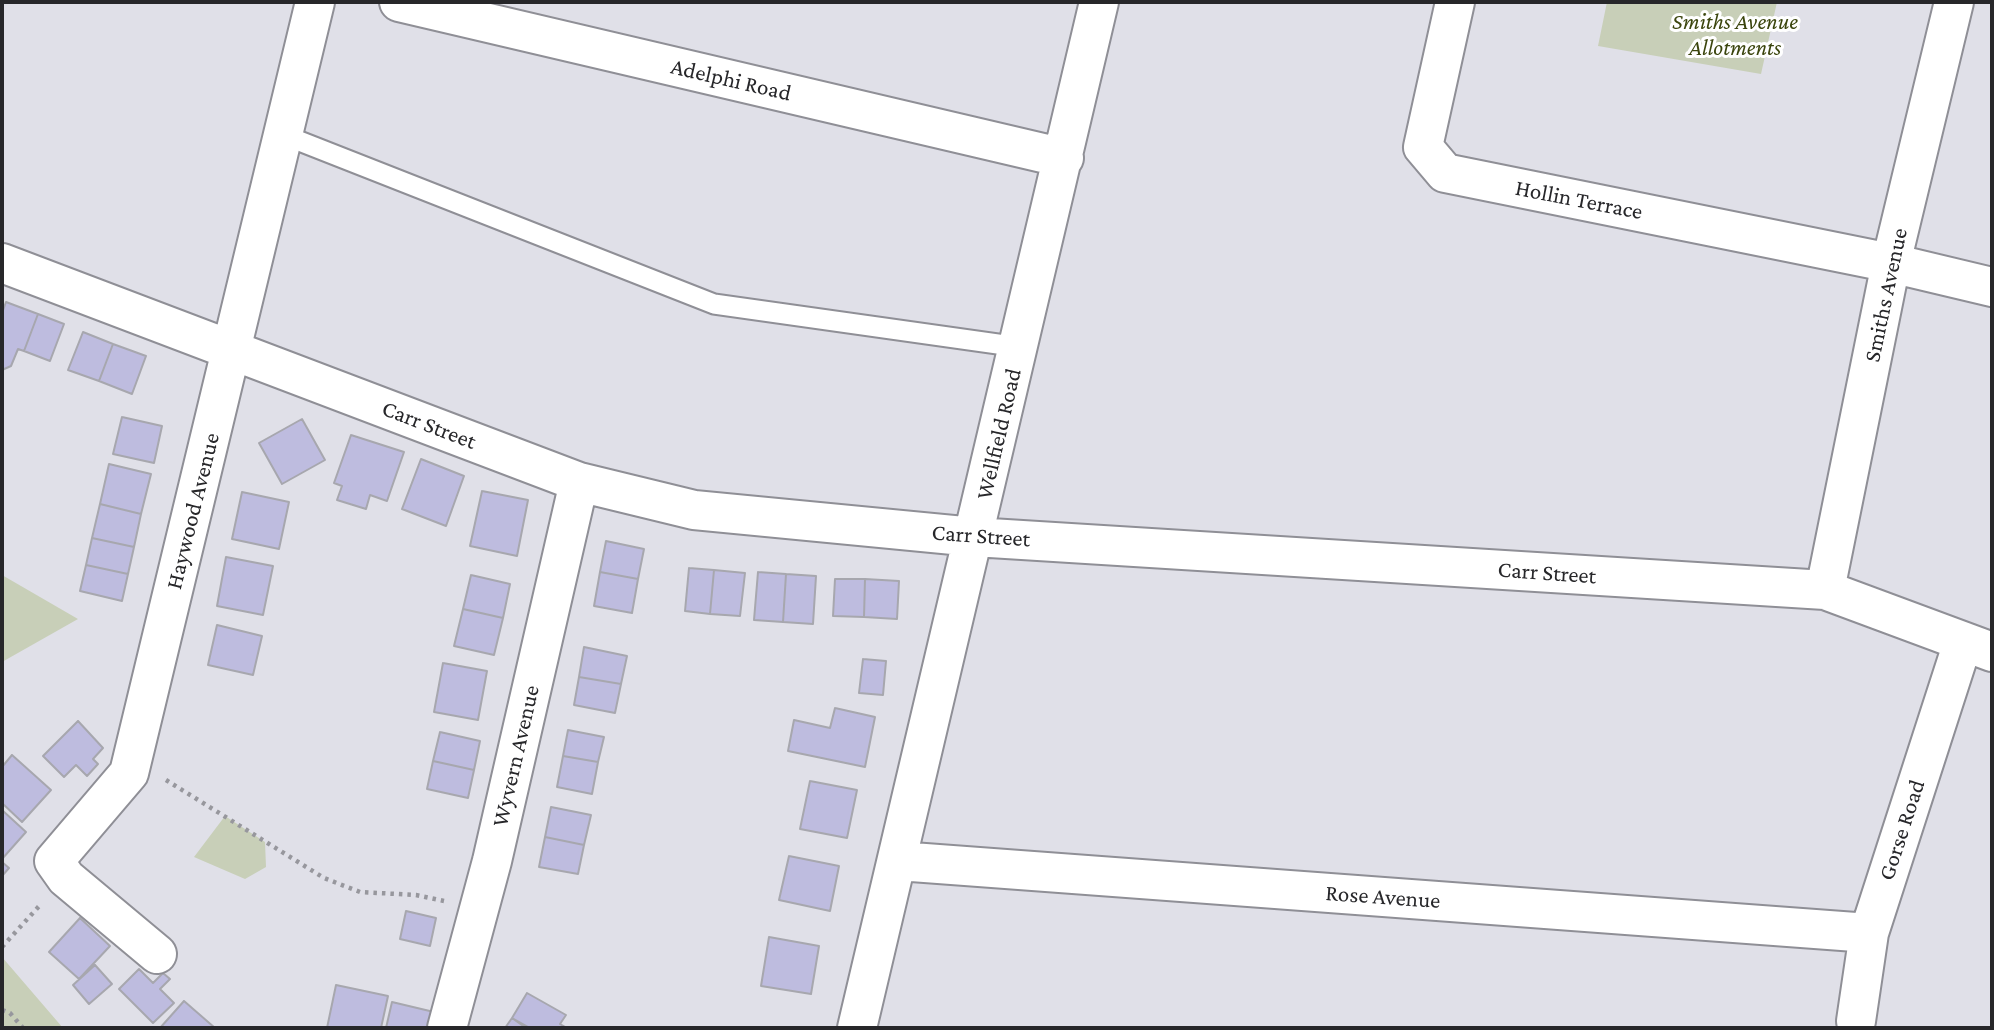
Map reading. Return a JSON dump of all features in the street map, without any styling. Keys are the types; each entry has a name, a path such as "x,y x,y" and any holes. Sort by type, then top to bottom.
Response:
{"street":[{"name":"Haywood Avenue","path":"66,877 54,861 129,773 315,2"},
{"name":"Adelphi Road","path":"399,2 1064,158"},
{"name":"Wellfield Road","path":"857,1028 1099,2"},
{"name":"Hollin Terrace","path":"1455,2 1423,147 1445,173 1891,263"},
{"name":"Smiths Avenue","path":"1825,590 1891,263 1954,2"},
{"name":"Carr Street","path":"2,263 579,482 694,510 974,537 1825,590 1978,647"},
{"path":"1891,263 1992,287"},
{"name":"Wyvern Avenue","path":"447,1028 492,861 579,482"},
{"name":"Gorse Road","path":"1856,1021 1869,933 1978,647"},
{"name":"Rose Avenue","path":"898,861 1869,933"},
{"path":"66,877 157,954"}],"lane":[{"path":"284,135 714,304 1019,347"}],"path":[{"path":"132,759 324,878 360,891 416,895"},
{"path":"2,947 66,877"},
{"path":"2,1010 10,1013 23,1028"}],"green space":[{"name":"Smiths Avenue Allotments","path":"1607,2 1777,2 1761,74 1598,46"},
{"path":"2,575 78,619 2,662"},
{"path":"225,816 265,842 266,867 245,879 194,857"},
{"path":"2,957 63,1028 2,1028"}],"building":[{"path":"6,302 38,314 24,351 18,349 11,366 2,370 2,313"},
{"path":"38,314 64,324 50,361 24,351"},
{"path":"83,332 113,344 99,381 68,370"},
{"path":"113,344 146,356 132,394 99,381"},
{"path":"122,417 162,426 154,463 113,454"},
{"path":"302,419 325,460 282,484 259,443"},
{"path":"351,435 404,452 387,501 370,495 366,509 337,500 342,486 334,483"},
{"path":"421,459 464,476 446,526 402,509"},
{"path":"109,464 151,474 141,514 100,504"},
{"path":"482,491 528,500 517,556 470,546"},
{"path":"242,492 289,502 279,549 232,539"},
{"path":"100,504 141,514 134,547 92,538"},
{"path":"92,538 134,547 128,574 86,565"},
{"path":"606,541 644,549 638,579 600,572"},
{"path":"226,557 273,566 263,615 217,606"},
{"path":"86,565 128,574 122,601 80,591"},
{"path":"689,568 714,570 710,614 685,611"},
{"path":"714,570 745,573 740,616 710,614"},
{"path":"600,572 638,579 632,613 594,606"},
{"path":"758,572 786,574 783,622 754,620"},
{"path":"786,574 816,576 813,624 783,622"},
{"path":"471,575 510,584 503,618 463,609"},
{"path":"835,579 865,579 864,617 833,616"},
{"path":"865,579 899,581 897,619 864,617"},
{"path":"463,609 503,618 494,655 454,646"},
{"path":"217,625 262,636 253,675 208,665"},
{"path":"584,647 627,656 621,684 579,677"},
{"path":"863,659 886,661 883,695 859,693"},
{"path":"443,663 487,671 478,720 434,712"},
{"path":"579,677 621,684 615,713 574,705"},
{"path":"835,708 875,717 865,767 788,751 794,720 830,728"},
{"path":"78,721 103,748 93,759 98,764 87,776 76,765 64,777 43,756"},
{"path":"568,730 604,737 598,762 563,756"},
{"path":"440,732 480,741 474,770 433,761"},
{"path":"12,755 51,790 22,822 2,803 2,767"},
{"path":"563,756 598,762 592,794 557,787"},
{"path":"433,761 474,770 468,798 427,789"},
{"path":"810,781 857,790 847,838 800,829"},
{"path":"551,807 591,815 584,845 545,837"},
{"path":"2,810 26,832 2,859"},
{"path":"545,837 584,845 578,874 539,867"},
{"path":"789,856 839,866 830,911 779,900"},
{"path":"2,862 9,868 2,876"},
{"path":"406,911 436,918 430,946 400,939"},
{"path":"80,918 110,946 79,979 49,952"},
{"path":"769,937 819,946 811,994 761,986"},
{"path":"95,965 112,984 89,1004 73,985"},
{"path":"139,969 153,983 163,973 170,979 160,989 174,1003 153,1023 119,989"},
{"path":"336,985 388,996 381,1028 327,1028"},
{"path":"527,993 566,1015 560,1024 567,1028 530,1028 512,1018"},
{"path":"184,1001 215,1028 160,1028"},
{"path":"392,1002 434,1012 430,1028 386,1028"},
{"path":"512,1018 526,1028 505,1028"}]}
